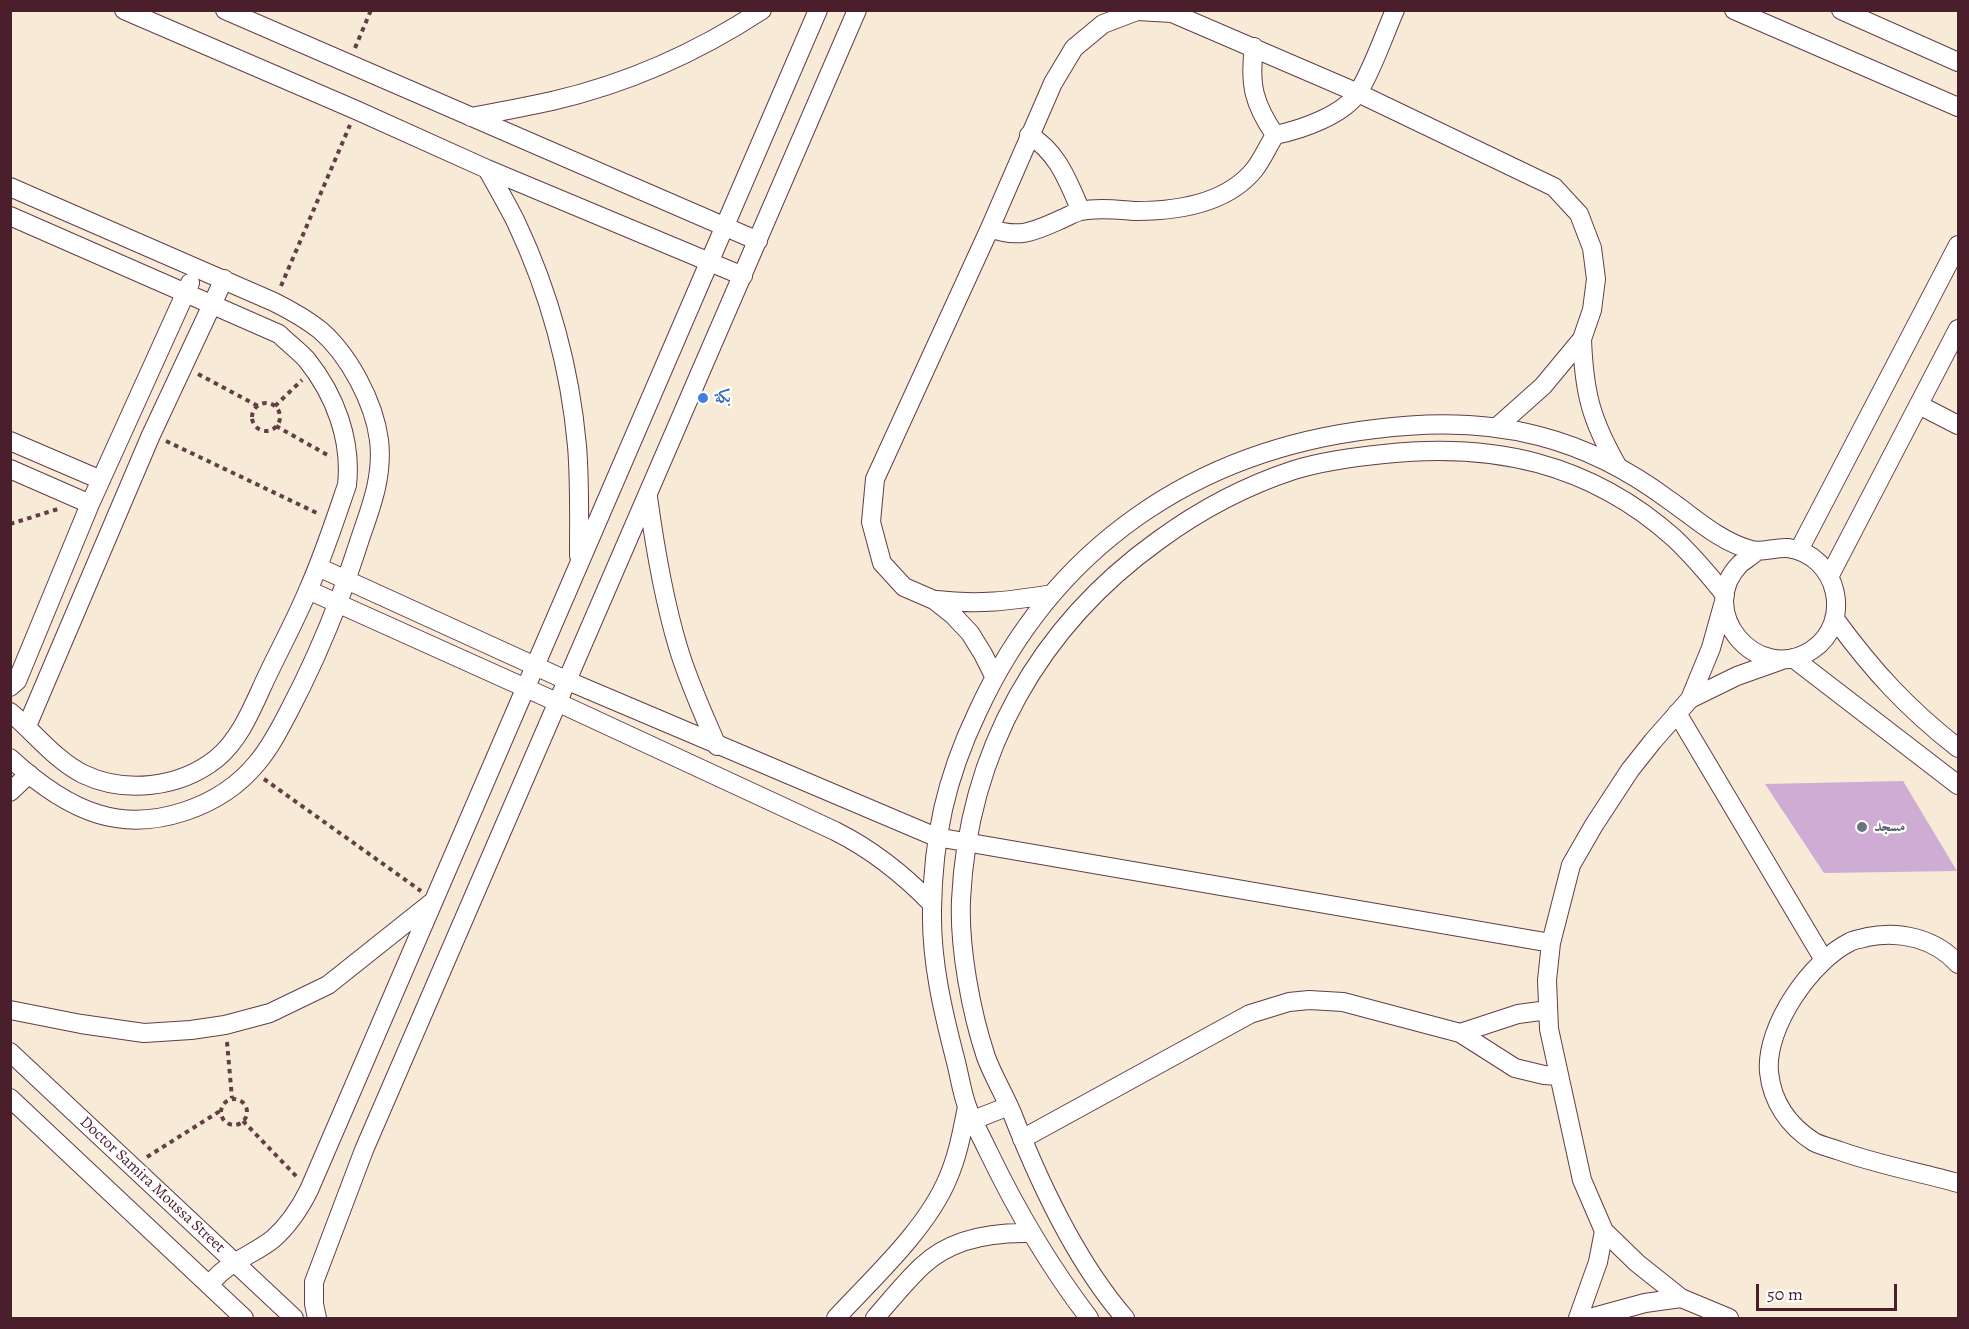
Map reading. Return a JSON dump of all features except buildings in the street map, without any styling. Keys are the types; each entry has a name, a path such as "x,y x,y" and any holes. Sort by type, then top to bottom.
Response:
{"street":[{"path":"124,10 487,169 743,276"},
{"path":"225,10 758,241"},
{"path":"471,117 553,101 617,82 678,57 736,27 762,10"},
{"path":"210,1286 218,1274 273,1239 302,1205 818,10"},
{"path":"316,1318 314,1282 364,1150 857,10"},
{"path":"990,228 1013,234 1026,233 1081,211 1151,211 1179,208 1206,201 1231,190 1254,170 1275,135 1298,130 1320,121 1340,109 1358,93 1395,10"},
{"path":"1734,10 1959,107"},
{"path":"1841,10 1959,62"},
{"path":"994,676 970,633 953,615 934,600 904,587 882,563 871,522 875,479 990,228 1053,83 1074,48 1104,24 1137,11 1172,13 1358,93 1554,187 1579,214 1593,249 1596,279 1592,310 1582,339 1583,373 1590,406 1602,438 1618,467"},
{"path":"1254,48 1251,71 1254,94 1262,116 1275,135"},
{"path":"1029,135 1054,156 1081,211"},
{"path":"487,169 515,221 539,275 570,388 577,447 579,565"},
{"path":"10,187 274,302 321,331 348,362 366,394 379,438 381,462 378,486 347,580 314,660 275,737 251,770 236,785 210,802 181,812 154,818 126,819 99,814 73,804 10,758"},
{"path":"10,216 279,334 305,358 325,386 340,417 349,468 347,485 308,590 235,740 216,759 172,781 150,786 127,786 104,782 82,774 62,761 10,712"},
{"path":"1799,550 1959,245"},
{"path":"10,687 17,681 88,503 101,480 197,268"},
{"path":"27,726 151,435 224,279"},
{"path":"1830,575 1959,330"},
{"path":"1497,427 1542,386 1582,339"},
{"path":"1919,405 1959,425"},
{"path":"1089,1318 1067,1289 1031,1233 970,1114 944,1015 932,947 936,837 951,778 968,731 994,676 1021,633 1052,594 1077,566 1119,529 1172,494 1229,465 1289,445 1343,432 1399,426 1497,427 1549,439 1579,449 1618,467 1724,539 1756,552"},
{"path":"10,441 101,480"},
{"path":"1125,1318 1087,1265 1057,1214 987,1058 972,1002 963,942 961,902 967,842 979,786 998,735 1022,687 1045,652 1102,586 1126,564 1185,521 1239,491 1296,469 1350,457 1417,451 1462,450 1501,454 1539,463 1576,476 1612,494 1644,514 1700,565 1724,598 1727,620 1736,637 1750,650 1767,658 1789,659 1959,785"},
{"path":"10,469 88,503"},
{"path":"648,496 655,548 673,629 696,698 717,746"},
{"path":"1690,699 1737,676 1811,651 1826,637 1835,619 1836,589 1830,575 1816,560 1799,550 1777,547 1756,552 1741,563 1730,578 1711,648 1690,699 1630,770 1571,865 1551,943 1547,980 1549,1029 1582,1180 1604,1231 1637,1263 1681,1298 1729,1318"},
{"path":"318,567 568,681 936,837 1551,943"},
{"path":"308,590 559,703 860,844 886,861 932,904"},
{"path":"934,600 992,603 1052,594"},
{"path":"1835,619 1863,657 1894,692 1929,725 1959,748"},
{"path":"1677,713 1824,960"},
{"path":"10,792 29,774"},
{"path":"10,1010 144,1033 225,1025 270,1013 328,985 434,900"},
{"path":"1955,954 1918,938 1884,934 1850,941 1824,960 1802,983 1785,1011 1773,1041 1769,1070 1775,1100 1791,1124 1815,1142 1868,1161 1959,1183"},
{"path":"1022,1139 1250,1014 1269,1006 1289,1002 1309,1000 1343,1002 1460,1033 1515,1068 1544,1076 1559,1076"},
{"path":"1460,1033 1518,1014 1548,1010"},
{"name":"Doctor Samira Moussa Street","path":"10,1052 294,1318"},
{"name":"Doctor Samira Moussa Street","path":"10,1098 244,1318"},
{"path":"970,1114 1009,1106"},
{"path":"836,1318 905,1243 929,1213 947,1180 970,1114"},
{"path":"1578,1318 1598,1262 1604,1231"},
{"path":"875,1318 923,1265 947,1249 974,1238 1002,1232 1031,1233"},
{"path":"1590,1318 1645,1303 1681,1298"}],"path":[{"path":"348,64 371,10"},
{"path":"274,302 356,110"},
{"path":"183,366 258,406"},
{"path":"275,406 313,369"},
{"path":"266,403 275,406 280,414 276,426 266,431 256,426 252,416 258,406 266,403"},
{"path":"276,426 349,468"},
{"path":"151,435 334,521"},
{"path":"10,524 88,503"},
{"path":"251,770 434,900"},
{"path":"225,1025 232,1098"},
{"path":"132,1166 220,1111 224,1103 232,1098 246,1106 246,1117 235,1125 226,1123 220,1111"},
{"path":"243,1121 309,1190"}],"place":[{"name":"بكة","path":"703,398"},
{"name":"مسجد","path":"1862,827"}]}
